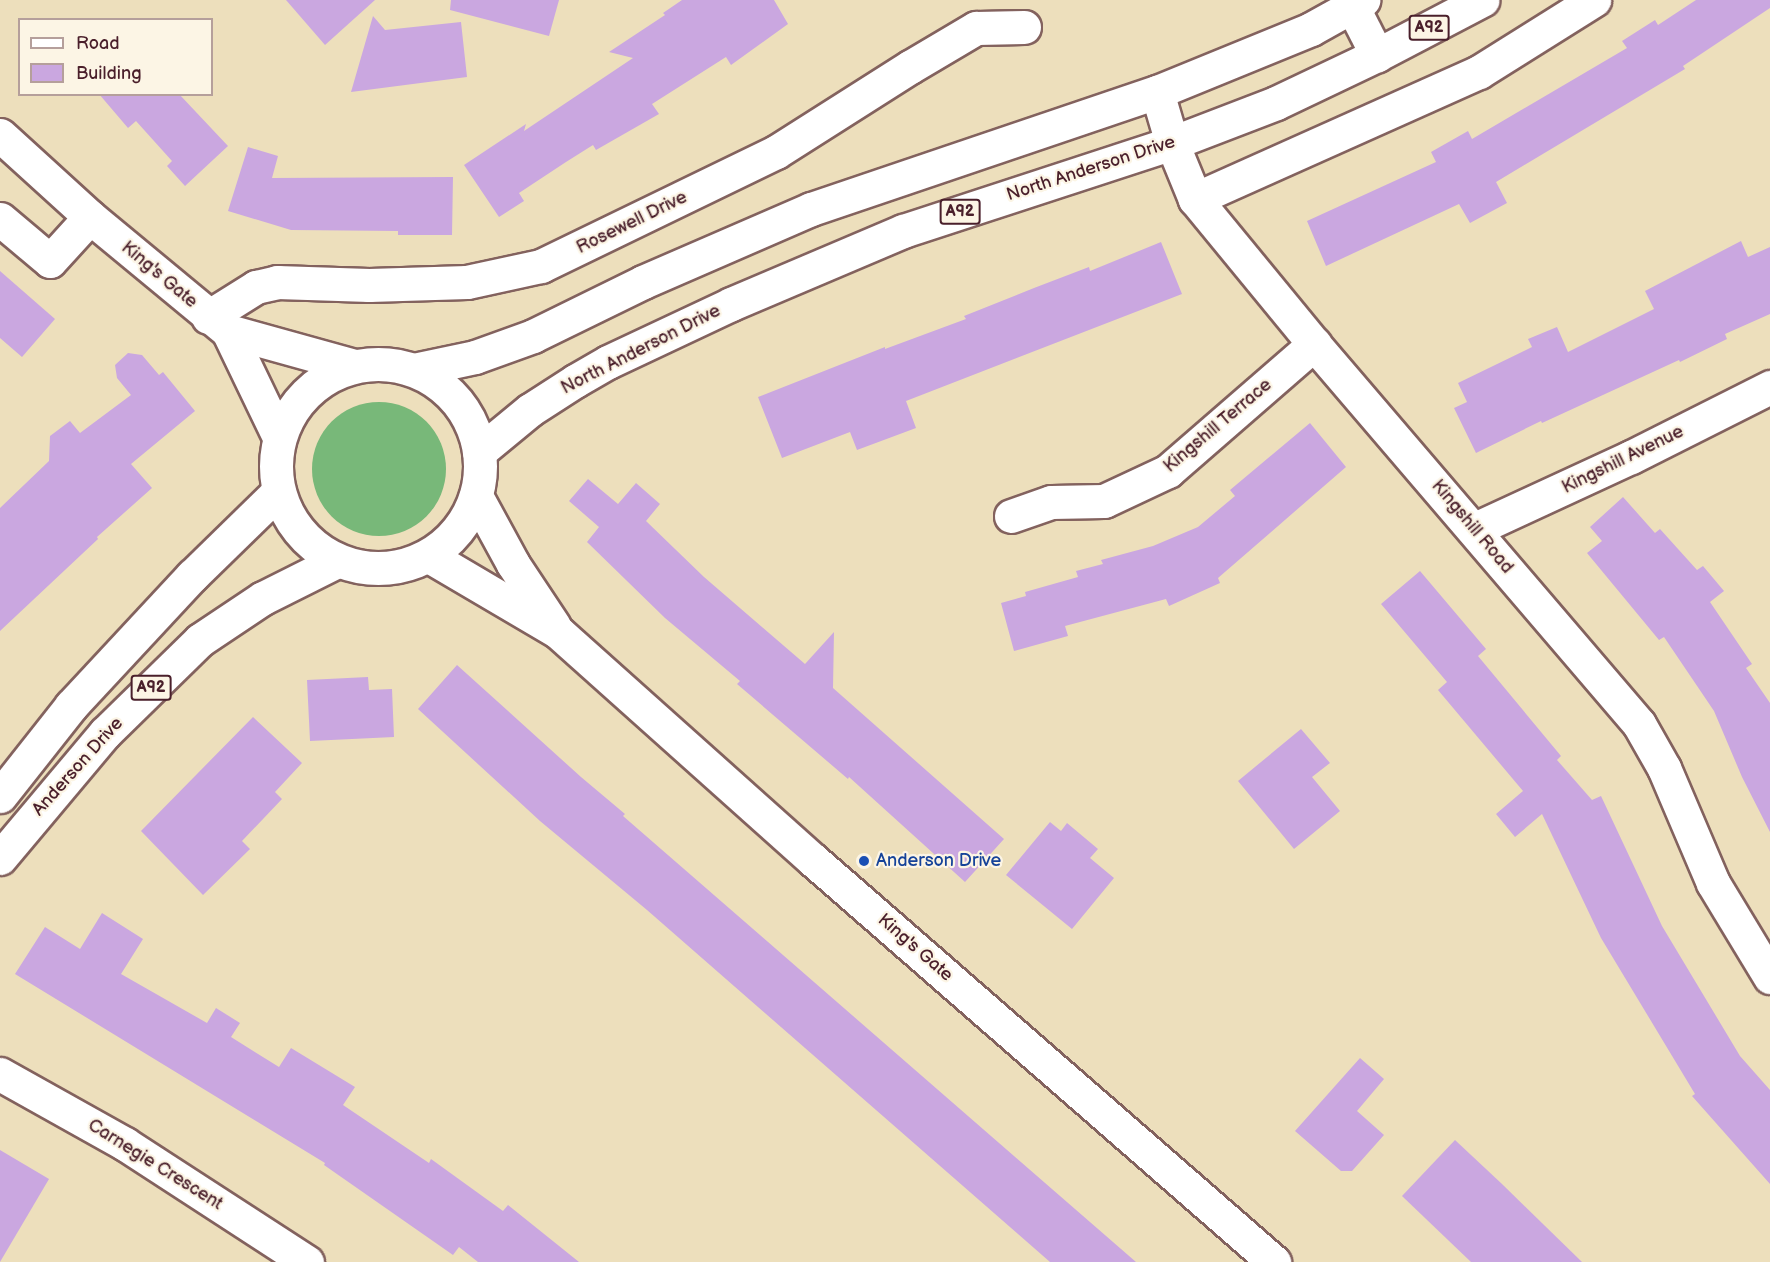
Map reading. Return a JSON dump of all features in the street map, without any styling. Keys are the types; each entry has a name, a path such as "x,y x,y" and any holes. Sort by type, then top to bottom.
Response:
{"street":[{"name":"North Anderson Drive","path":"479,452 530,410 575,381 608,362 731,304 903,231 1172,143 1276,103 1377,55 1482,0"},
{"path":"1195,200 1479,72 1594,0"},
{"path":"414,370 475,357 532,336 643,282 811,209 1157,92 1311,29 1354,2 1377,55"},
{"name":"Rosewell Drive","path":"218,324 256,287 277,282 369,285 467,282 541,266 776,152 976,28 1024,27"},
{"name":"Kingshill Road","path":"1157,92 1172,143 1195,200 1314,344 1640,724 1664,768 1713,883 1770,977"},
{"name":"King's Gate","path":"0,135 90,217 218,324 279,437"},
{"path":"0,219 50,261 90,217"},
{"name":"King's Gate","path":"218,324 354,366"},
{"name":"Kingshill Terrace","path":"1011,516 1051,502 1104,501 1168,471 1314,344"},
{"path":"374,363 414,370 434,380 458,402 474,431 479,452 480,474 476,496 465,520 455,533 429,555 394,567 357,567 337,561 311,544 290,521 278,492 275,462 279,437 286,419 308,390 338,371 354,366 374,363"},
{"name":"Kingshill Avenue","path":"1475,529 1631,457 1770,387"},
{"name":"A92","path":"0,796 71,706 192,576 278,492"},
{"name":"King's Gate","path":"476,496 513,564 558,632"},
{"name":"King's Gate","path":"429,555 558,632 822,868 1274,1262"},
{"name":"Anderson Drive","path":"0,858 105,733 200,640 263,598 337,561"},
{"name":"Carnegie Crescent","path":"0,1074 125,1144 307,1262"}],"green space":[{"path":"379,402 405,407 426,422 441,443 446,469 441,495 426,516 405,531 379,536 353,531 332,516 317,495 312,469 317,443 332,422 353,407"}],"building":[{"path":"286,0 375,0 325,45"},
{"path":"451,0 559,0 549,36 450,10"},
{"path":"682,0 774,0 788,24 731,65 726,57 652,104 659,114 596,150 593,145 566,162 519,193 524,201 499,217 464,165 526,124 524,131 633,58 609,52 665,15 663,13"},
{"path":"1696,0 1770,0 1770,8 1683,66 1685,69 1496,182 1507,203 1470,223 1459,204 1326,266 1307,221 1436,162 1431,152 1468,131 1472,139 1627,48 1622,41 1655,20 1658,25"},
{"path":"373,16 385,30 461,22 467,77 351,92"},
{"path":"101,96 181,96 228,146 185,186 167,166 172,161 136,121 128,128"},
{"path":"248,147 278,156 272,178 453,177 452,235 398,235 398,231 291,230 228,211"},
{"path":"1741,241 1748,257 1770,247 1770,314 1725,334 1727,339 1680,362 1679,360 1542,423 1541,421 1476,453 1454,408 1467,402 1458,383 1532,347 1528,339 1557,327 1568,352 1654,309 1645,291"},
{"path":"1161,242 1182,294 906,401 916,428 857,450 850,432 782,458 758,397 885,347 885,349 966,319 964,316 1034,288 1089,267 1090,271"},
{"path":"0,271 55,319 22,357 0,338"},
{"path":"128,353 142,355 159,375 163,372 195,411 131,464 152,488 97,537 98,539 0,631 0,508 49,461 50,436 70,421 80,433 131,395 117,378 115,365"},
{"path":"1310,423 1346,467 1218,578 1220,583 1169,606 1166,599 1065,626 1068,636 1014,651 1001,603 1026,596 1025,592 1078,577 1076,571 1103,564 1101,560 1153,546 1198,527 1235,496 1230,490"},
{"path":"588,479 618,504 636,483 660,504 646,521 704,577 805,664 834,632 833,688 1004,839 965,882 849,777 848,779 737,684 740,681 665,618 587,542 599,527 569,501"},
{"path":"1623,497 1655,533 1660,529 1697,570 1703,566 1724,591 1710,602 1752,664 1746,668 1770,703 1770,832 1742,777 1714,711 1664,637 1659,640 1587,553 1602,541 1590,527"},
{"path":"1420,571 1486,649 1478,656 1561,756 1557,760 1592,800 1601,796 1662,926 1740,1056 1770,1090 1770,1184 1692,1096 1695,1094 1601,938 1542,814 1515,837 1496,814 1523,791 1438,690 1447,682 1381,604"},
{"path":"457,665 625,814 623,816 1136,1262 1050,1262 647,910 540,821 418,709"},
{"path":"368,677 369,690 392,689 394,737 310,741 307,680"},
{"path":"253,717 302,763 275,792 282,799 242,841 250,849 203,895 141,831"},
{"path":"1301,729 1330,763 1312,777 1340,811 1294,849 1238,781"},
{"path":"1050,822 1061,831 1067,823 1098,849 1090,858 1114,878 1072,929 1006,875"},
{"path":"102,913 143,939 121,974 207,1023 216,1008 240,1023 231,1037 279,1067 291,1048 355,1087 343,1105 429,1163 431,1159 503,1211 508,1205 579,1262 478,1262 459,1247 453,1255 324,1165 325,1163 15,974 45,927 80,949"},
{"path":"1360,1058 1384,1079 1357,1111 1384,1135 1352,1171 1341,1171 1295,1131"},
{"path":"1455,1140 1582,1262 1471,1262 1402,1196"},
{"path":"0,1150 49,1179 0,1262"}],"place":[{"name":"Anderson Drive","path":"864,861"}]}
